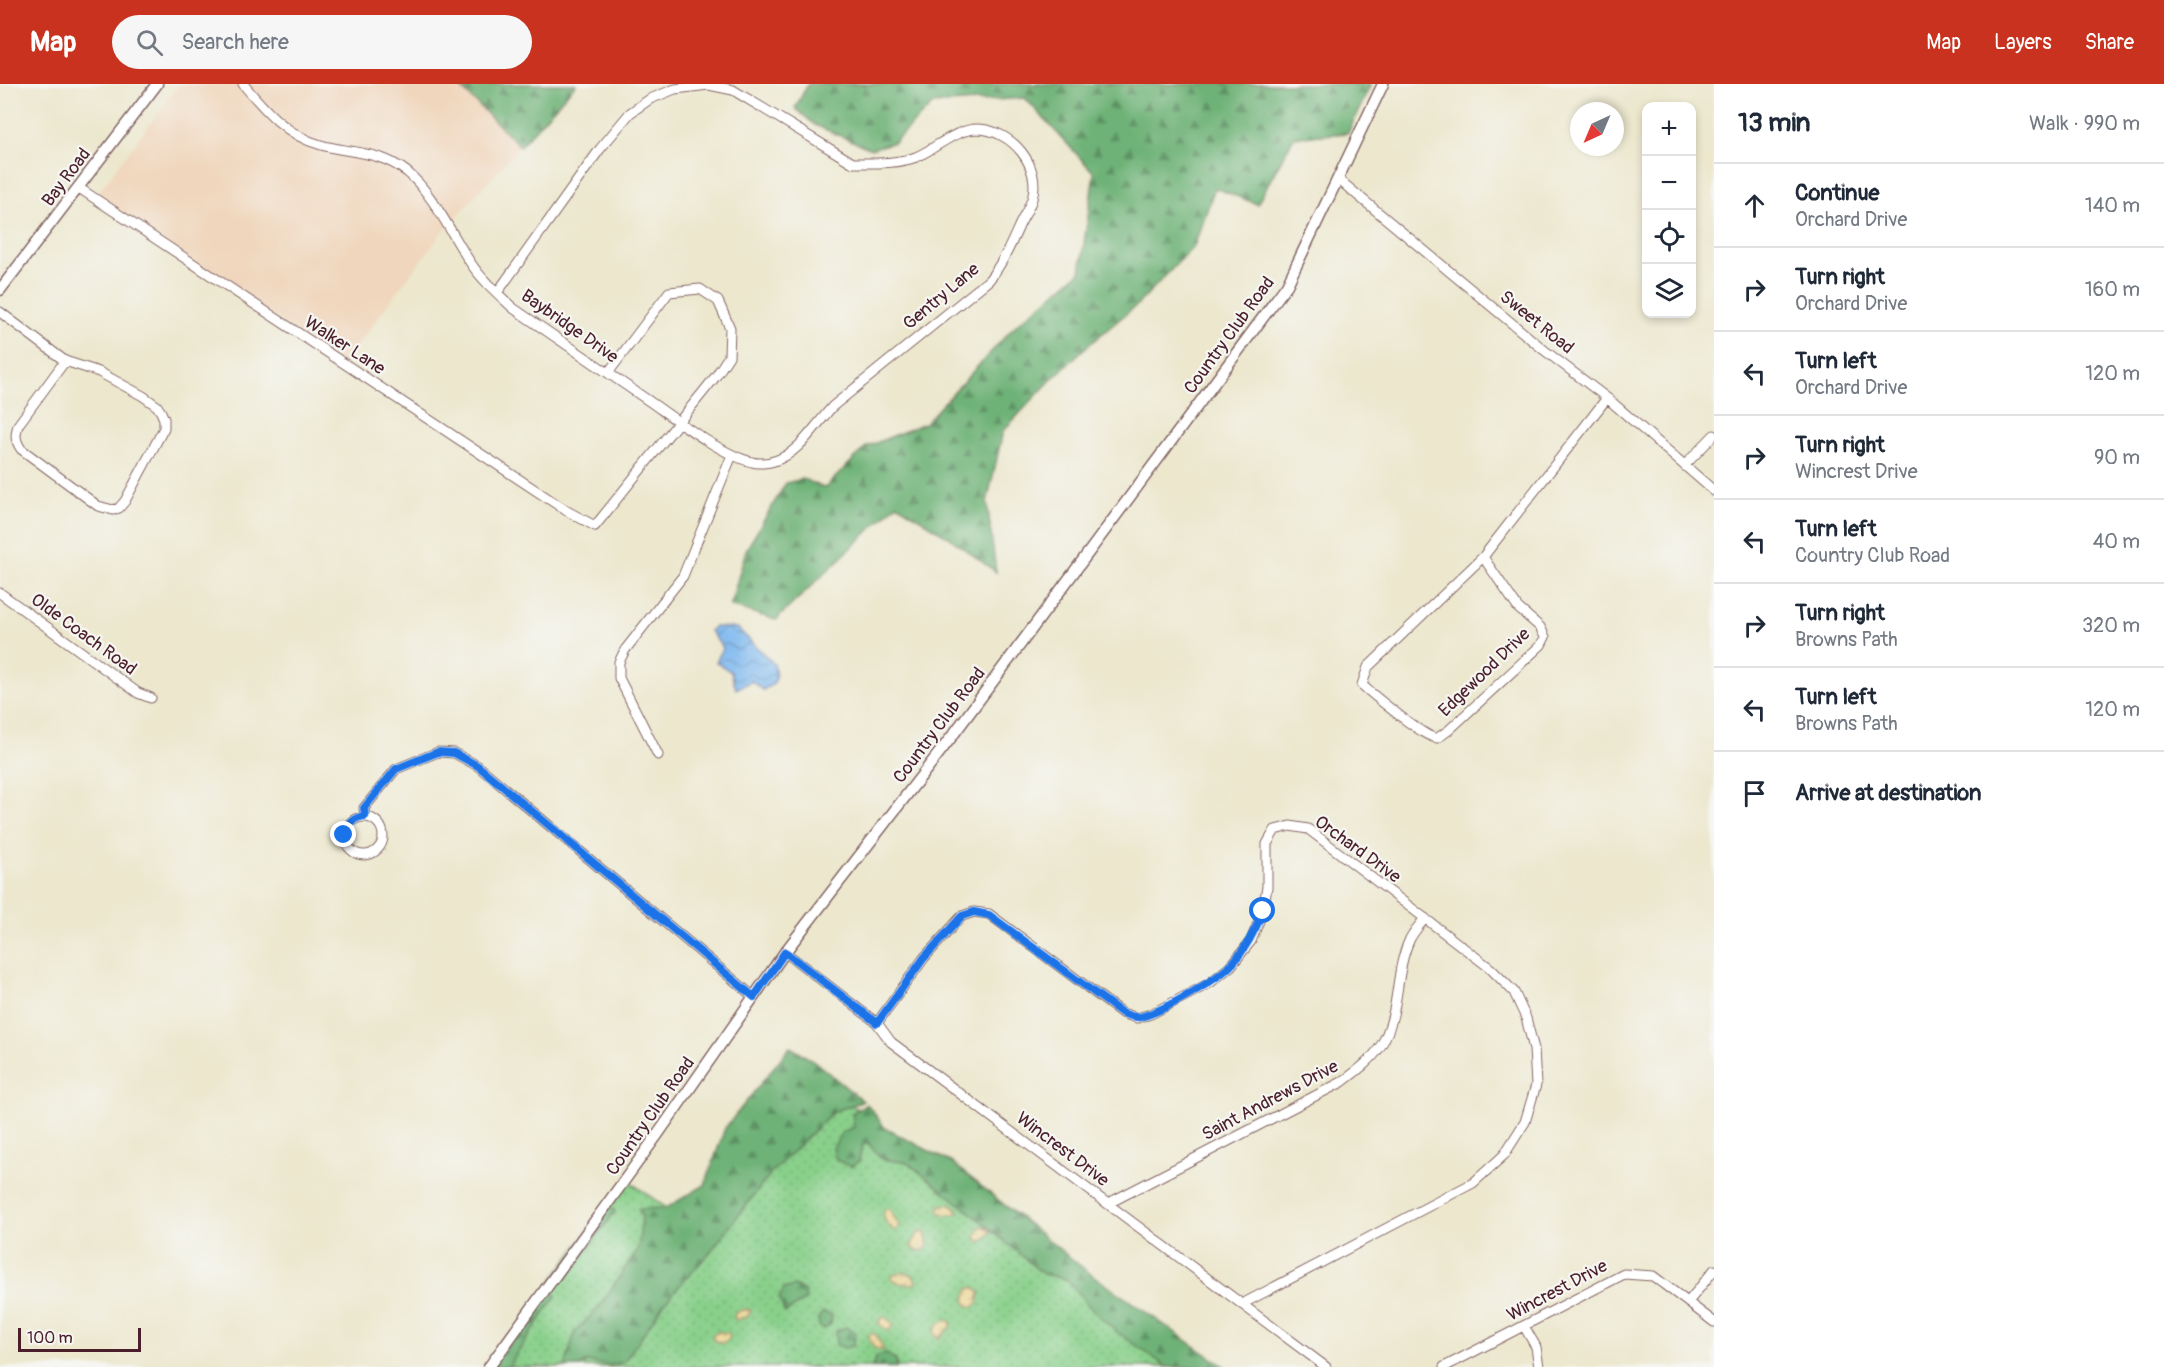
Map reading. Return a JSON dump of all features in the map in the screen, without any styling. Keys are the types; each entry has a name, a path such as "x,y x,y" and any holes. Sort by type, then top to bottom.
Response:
{"street":[{"name":"Bay Road","path":"0,290 157,84"},
{"name":"Baybridge Drive","path":"243,84 272,117 302,138 321,145 365,153 394,163 409,174 423,188 472,265 513,309 679,422"},
{"name":"Country Club Road","path":"489,1367 658,1134 785,952 953,735 1287,285 1383,84"},
{"name":"Gentry Lane","path":"497,292 600,148 630,113 650,99 675,89 709,85 734,90 853,163 875,163 913,158 961,132 979,129 998,133 1016,144 1027,160 1033,178 1032,198 1001,265 989,280 833,406 788,456 772,462 753,463 732,454 679,422"},
{"name":"Sweet Road","path":"1338,179 1544,351 1607,398 1714,491"},
{"name":"Walker Lane","path":"79,188 483,456 567,511 595,526 679,422"},
{"path":"609,373 669,292 700,289 718,301 730,328 729,356 679,422"},
{"path":"0,312 65,361 99,372 120,382 157,406 164,418 164,428 125,501 113,510 98,506 21,449 17,442 18,425 65,361"},
{"name":"Edgewood Drive","path":"1483,557 1518,608 1540,627 1545,637 1541,645 1449,730 1437,738 1431,737 1362,685 1368,667 1483,557 1607,398"},
{"path":"1685,465 1714,435"},
{"path":"658,755 619,678 619,662 625,650 683,576 732,454"},
{"name":"Olde Coach Road","path":"0,593 138,693 151,698"},
{"path":"365,816 364,808 396,769 438,752 454,753 478,766 754,997"},
{"path":"365,816 379,823 383,837 377,851 362,856 349,849 344,835 351,821 365,816"},
{"name":"Orchard Drive","path":"877,1023 924,958 962,916 974,912 989,915 1122,1013 1137,1018 1151,1014 1210,983 1231,966 1251,940 1263,911 1267,887 1267,844 1275,830 1290,826 1308,830 1490,968 1514,992 1526,1018 1534,1049 1536,1085 1525,1122 1504,1155 1473,1183 1242,1304"},
{"name":"Saint Andrews Drive","path":"1109,1203 1342,1082 1356,1072 1383,1042 1391,1025 1406,947 1409,938 1425,918"},
{"name":"Wincrest Drive","path":"785,952 877,1023 891,1042 1326,1367"},
{"path":"1689,1301 1714,1270"},
{"name":"Wincrest Drive","path":"1444,1367 1624,1274 1653,1276 1714,1322"},
{"path":"1524,1326 1536,1347 1539,1367"}],"shaded area":[{"path":"180,84 457,84 520,146 440,235 343,364 96,195"}],"green space":[{"path":"457,84 576,84 520,146"},
{"path":"808,84 1371,84 1348,133 1294,137 1257,204 1215,188 1194,246 1138,304 1053,378 1003,431 987,502 996,572 947,536 897,504 776,620 730,606 746,550 786,483 803,479 825,488 866,447 925,423 1015,326 1080,272 1094,173 1025,98 933,104 894,142 871,149 815,125 795,108"},
{"path":"790,1047 814,1061 863,1101 833,1112 771,1173 711,1251 665,1302 624,1362 611,1365 587,1362 579,1367 565,1367 575,1332 599,1307 638,1249 642,1216 638,1209 666,1208 705,1185 725,1128"},
{"path":"830,1090 1210,1367 489,1367 626,1179 706,1236"},
{"path":"867,1104 885,1128 952,1163 1088,1272 1225,1367 1167,1367 1117,1332 1094,1312 1066,1279 1043,1274 908,1163 882,1159 867,1142 862,1147 859,1161 851,1167 836,1160 833,1148 842,1132 854,1127 852,1113"},
{"path":"610,1206 615,1211 567,1278 559,1275"},
{"path":"794,1286 806,1292 805,1300 785,1313 779,1298 784,1289"},
{"path":"550,1289 556,1296 508,1367 493,1367"},
{"path":"823,1312 832,1315 831,1324 824,1329 819,1327 818,1318"},
{"path":"846,1327 856,1333 853,1346 845,1348 836,1345 836,1331"},
{"path":"887,1354 896,1360 896,1367 872,1367 877,1356"}],"sand":[{"path":"948,1204 959,1213 945,1215 938,1210 940,1206"},
{"path":"885,1209 889,1209 900,1226 896,1230 893,1230 885,1221"},
{"path":"981,1226 991,1232 982,1242 975,1237"},
{"path":"919,1232 925,1233 928,1244 926,1249 918,1251 913,1248 912,1244"},
{"path":"903,1272 912,1275 917,1282 915,1284 899,1283 891,1278 892,1275"},
{"path":"970,1288 976,1288 980,1292 978,1303 973,1307 967,1305 966,1301"},
{"path":"747,1309 751,1311 748,1316 738,1320 734,1318 736,1312"},
{"path":"884,1316 894,1325 888,1331 878,1323"},
{"path":"947,1320 951,1322 951,1327 939,1338 935,1335 935,1330"},
{"path":"719,1332 728,1333 730,1335 728,1340 722,1343 713,1340 713,1335"},
{"path":"872,1333 876,1335 884,1350 876,1349 870,1342 869,1336"}],"water":[{"path":"714,627 737,628 774,664 776,678 773,684 763,690 752,681 736,689 731,672 716,662 723,648 710,631"}],"route":[{"path":"344,835 351,821 365,816 364,808 396,769 438,752 454,753 478,766 754,997 785,952 877,1023 924,958 962,916 974,912 989,915 1122,1013 1137,1018 1151,1014 1210,983 1231,966 1251,940 1263,911"}]}
